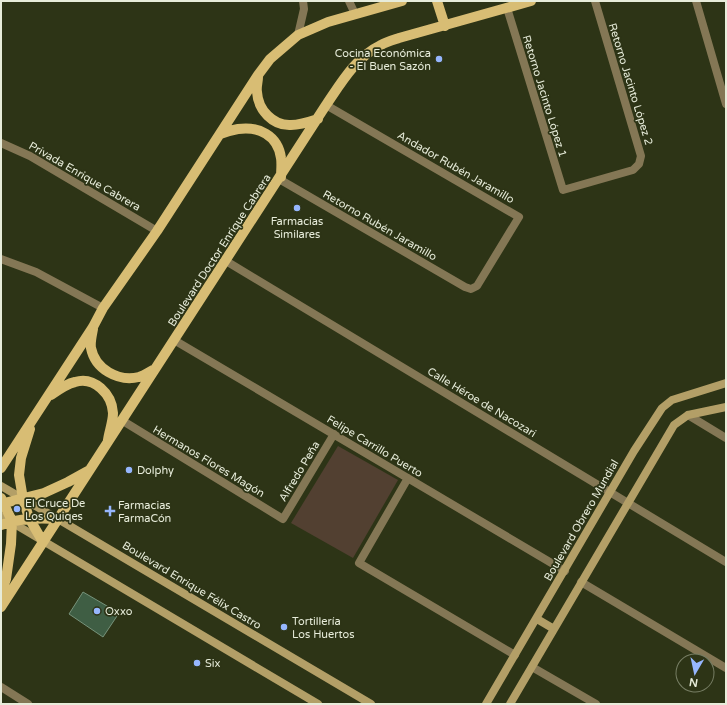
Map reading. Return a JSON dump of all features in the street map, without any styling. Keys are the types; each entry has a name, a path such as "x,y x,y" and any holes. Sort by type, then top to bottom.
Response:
{"main road":[{"path":"1,468 93,327 103,308 157,231 258,75 270,59 298,35 328,22 402,1"},
{"path":"437,1 445,26"},
{"name":"Boulevard Doctor Enrique Cabrera","path":"1,607 90,469 123,421 326,105 354,66 380,45 398,38 531,1"},
{"path":"258,75 257,93 260,104 263,111 274,122 291,126 318,119"},
{"path":"220,134 238,129 261,130 268,134 274,140 280,152 280,178"},
{"path":"93,327 91,346 93,354 107,372 123,378 132,379 141,377 156,368"},
{"path":"46,398 64,386 82,380 101,388 106,392 113,413 107,444"},
{"path":"34,418 21,458 19,475 23,499 29,518 43,542"},
{"path":"1,593 6,579 11,544 12,521 2,502 23,499 44,493 68,482 90,469"},
{"path":"1,525 12,521 29,518 58,519"}],"street":[{"path":"298,35 304,8 303,1"},
{"path":"349,1 355,14"},
{"name":"Retorno Jacinto López 2","path":"563,190 633,170 639,164 641,156 595,1"},
{"path":"696,1 726,104"},
{"name":"Retorno Jacinto López 1","path":"507,8 563,190"},
{"name":"Andador Rubén Jaramillo","path":"326,105 519,217 477,286 471,288"},
{"name":"Privada Enrique Cabrera","path":"1,143 30,156 157,231"},
{"name":"Retorno Rubén Jaramillo","path":"280,178 464,288 471,288"},
{"path":"1,259 36,272 103,308"},
{"name":"Calle Héroe de Nacozari","path":"226,261 726,562"},
{"name":"Felipe Carrillo Puerto","path":"174,340 565,571"},
{"name":"Boulevard Obrero Mundial","path":"486,704 634,452 662,408 672,400 726,384"},
{"path":"510,704 674,425 688,415 726,407"},
{"path":"688,415 726,438"},
{"name":"Hermanos Flores Magón","path":"123,421 283,519"},
{"name":"Alfredo Peña","path":"283,519 334,434"},
{"path":"408,478 359,563 515,655"},
{"name":"Boulevard Enrique Félix Castro","path":"1,486 371,704"},
{"path":"1,516 12,521 43,542 318,704"},
{"path":"581,582 726,668"},
{"path":"537,618 554,630"},
{"path":"532,667 596,704"},
{"path":"1,687 28,704"}],"shaded area":[{"path":"338,446 398,480 353,558 291,523"}],"building":[{"path":"83,592 119,613 103,637 69,614"}],"place":[{"name":"Cocina Económica - El Buen Sazón","path":"439,59"},
{"name":"Farmacias Similares","path":"297,208"},
{"name":"Dolphy","path":"129,470"},
{"name":"El Cruce De Los Quiqes","path":"17,509"},
{"name":"Farmacias FarmaCón","path":"110,511"},
{"name":"Oxxo","path":"97,611"},
{"name":"Tortillería Los Huertos","path":"284,627"},
{"name":"Six","path":"197,663"}]}
